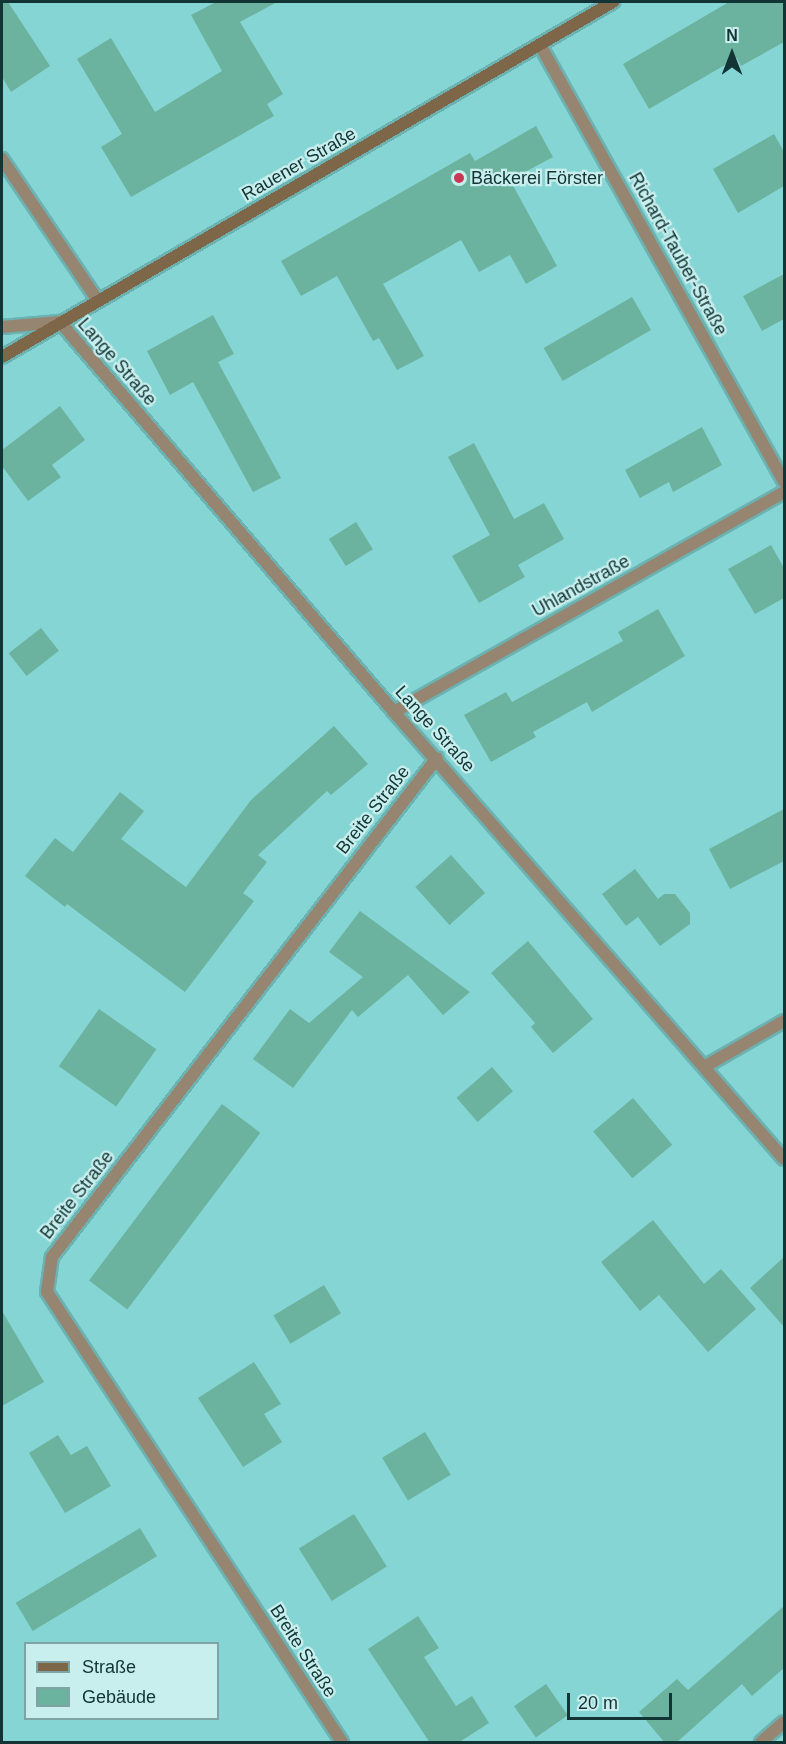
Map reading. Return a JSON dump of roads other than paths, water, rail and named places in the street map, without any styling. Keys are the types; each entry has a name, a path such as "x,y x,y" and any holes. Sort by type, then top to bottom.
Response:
{"main road":[{"name":"Rauener Straße","path":"2,357 613,2"}],"street":[{"name":"Richard-Tauber-Straße","path":"540,45 784,481"},
{"path":"2,159 98,301"},
{"path":"2,327 60,322"},
{"name":"Lange Straße","path":"60,322 394,712 784,1159"},
{"name":"Uhlandstraße","path":"394,712 784,492"},
{"name":"Breite Straße","path":"342,1743 47,1292 52,1257 436,758"},
{"path":"704,1067 784,1021"},
{"path":"761,1743 784,1722"}],"place":[{"name":"Bäckerei Förster","path":"459,178"}]}
